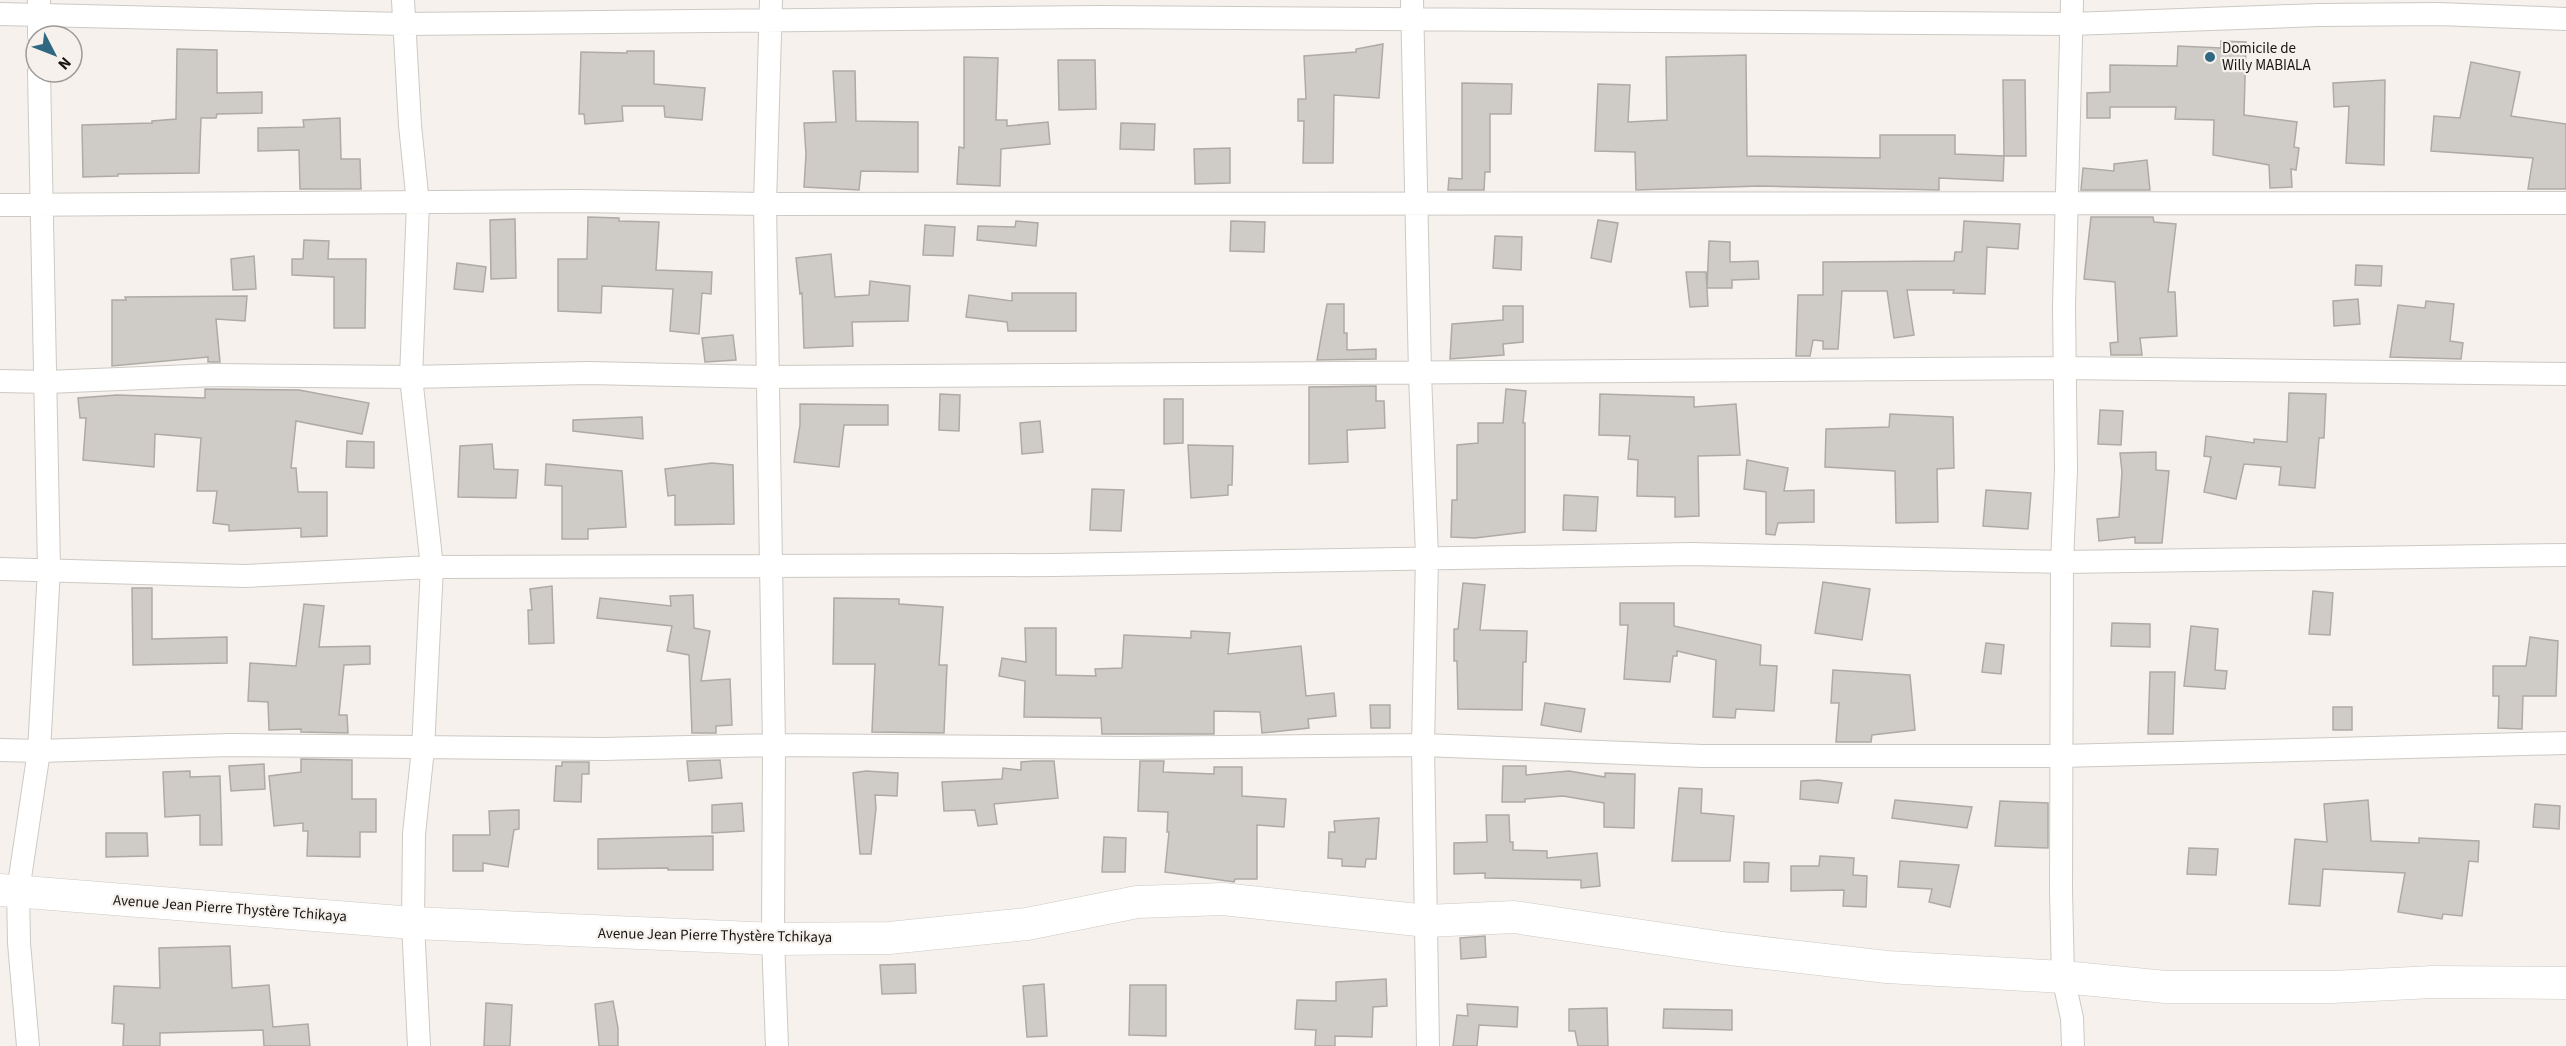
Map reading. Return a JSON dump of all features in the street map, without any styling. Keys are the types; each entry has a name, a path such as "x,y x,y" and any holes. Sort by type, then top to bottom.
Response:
{"street":[{"path":"403,0 418,204 411,376 432,567 423,749 414,834 413,922 419,1046"},
{"path":"2072,0 2064,307 2066,470 2062,562 2061,756 2063,976 2072,1017 2073,1046"},
{"path":"1413,10 1418,202 1419,374 1426,557 1423,746 1428,1046"},
{"path":"0,14 39,17 403,24 771,11 1100,17 1413,10 2072,24 2319,15 2438,14 2566,20"},
{"path":"771,11 765,204 766,377 772,566 773,939 777,1046"},
{"path":"28,1046 18,943 9,891 39,751 49,569 47,382 40,206 39,84"},
{"path":"0,204 40,206 579,201 765,204 2566,203"},
{"path":"0,381 47,382 215,375 589,374 766,377 2066,368 2566,374"},
{"path":"0,569 245,576 432,567 1055,565 1691,554 2062,562 2566,555"},
{"path":"0,750 39,751 230,745 423,749 603,749 774,745 1117,748 1423,746 1702,756 2061,756 2566,742"},
{"name":"Avenue Jean Pierre Thystère Tchikaya","path":"9,891 413,922 773,939 889,938 1026,924 1137,902 1222,899 1427,921 1514,917 1730,949 1864,964 2063,976 2166,987 2332,987 2433,982 2566,983"}],"building":[{"path":"2221,41 2246,42 2244,115 2297,122 2294,147 2299,148 2296,170 2291,169 2292,187 2270,188 2269,165 2213,155 2214,120 2175,119 2176,107 2110,107 2110,118 2087,118 2087,93 2110,92 2110,65 2177,66 2178,46 2221,48"},
{"path":"1383,44 1379,98 1334,95 1333,163 1303,163 1304,121 1298,121 1298,99 1306,99 1304,56 1356,52 1356,49"},
{"path":"177,49 217,50 217,93 262,92 262,113 217,114 216,118 201,118 199,173 83,177 82,125 152,123 152,121 176,119"},
{"path":"627,51 654,51 654,84 705,88 702,120 665,117 664,106 622,106 623,121 585,124 584,114 579,114 581,52 627,53"},
{"path":"1746,55 1747,156 1880,158 1880,135 1955,135 1955,154 2004,156 2003,181 1939,178 1939,190 1760,186 1636,190 1635,152 1595,151 1598,84 1630,85 1628,122 1667,120 1666,57"},
{"path":"964,57 998,58 996,120 1007,120 1007,126 1048,122 1050,144 1001,149 1000,186 957,184 959,147 964,148"},
{"path":"1058,60 1095,60 1096,109 1059,110"},
{"path":"2471,62 2520,72 2511,116 2566,124 2566,189 2528,189 2533,158 2431,151 2434,116 2460,118"},
{"path":"833,71 855,71 856,121 918,122 918,172 861,171 859,190 804,187 806,154 804,123 836,122"},
{"path":"2003,80 2025,80 2026,156 2004,156"},
{"path":"2385,80 2384,165 2346,163 2349,106 2334,107 2333,83"},
{"path":"1462,83 1512,84 1511,114 1490,114 1490,172 1485,172 1484,190 1448,190 1449,178 1462,179"},
{"path":"340,118 341,159 360,159 361,189 300,189 299,150 258,151 258,128 304,127 303,120"},
{"path":"1121,123 1155,124 1154,150 1120,149"},
{"path":"1230,148 1230,183 1195,184 1194,149"},
{"path":"2147,160 2150,190 2081,190 2083,168 2114,171 2114,164"},
{"path":"588,217 619,218 619,221 659,222 656,270 712,272 711,294 702,293 699,334 670,331 673,289 602,286 601,313 558,311 558,259 587,259"},
{"path":"2091,217 2153,217 2154,222 2176,224 2168,292 2175,292 2177,336 2140,338 2142,355 2111,355 2110,343 2118,342 2115,282 2084,279"},
{"path":"515,219 516,278 491,279 490,220"},
{"path":"1598,220 1618,223 1611,262 1591,258"},
{"path":"1016,221 1038,223 1036,246 977,240 978,226 1015,227"},
{"path":"1231,221 1265,222 1264,252 1230,251"},
{"path":"1964,221 2020,224 2018,249 1987,247 1985,294 1953,293 1954,290 1907,290 1914,335 1894,338 1887,291 1842,291 1838,349 1823,349 1823,341 1813,340 1810,356 1796,356 1798,295 1823,295 1823,262 1954,261 1955,252 1962,252"},
{"path":"925,225 955,227 953,256 923,255"},
{"path":"1495,236 1522,237 1521,270 1493,268"},
{"path":"304,240 329,241 328,259 366,259 365,328 334,328 334,277 292,275 292,259 303,259"},
{"path":"1709,241 1730,242 1730,262 1758,261 1759,279 1732,280 1732,288 1707,288"},
{"path":"831,254 835,297 869,295 870,281 910,286 908,321 852,322 853,346 804,348 802,293 800,294 796,258"},
{"path":"254,256 256,289 233,290 231,259"},
{"path":"457,263 486,267 483,292 454,289"},
{"path":"2356,265 2382,266 2381,286 2355,285"},
{"path":"1686,272 1706,272 1708,306 1690,307"},
{"path":"1012,293 1076,293 1076,331 1008,331 1007,322 966,317 969,295 1012,301"},
{"path":"247,296 245,321 216,319 220,362 208,362 208,357 112,366 112,300 126,300 125,297"},
{"path":"2358,299 2360,324 2334,326 2333,301"},
{"path":"2426,301 2454,304 2450,341 2463,343 2461,359 2390,357 2398,305 2425,308"},
{"path":"1327,304 1344,304 1344,333 1347,333 1347,350 1376,349 1376,359 1317,360"},
{"path":"1503,306 1523,306 1523,342 1503,344 1504,355 1450,359 1452,324 1503,320"},
{"path":"733,335 736,360 705,362 702,338"},
{"path":"1376,386 1376,401 1384,401 1385,428 1347,430 1348,462 1309,464 1309,387"},
{"path":"205,389 299,390 369,403 362,434 296,421 291,468 296,468 298,492 327,492 327,536 301,537 301,528 229,531 229,525 213,523 217,491 197,491 201,438 155,434 154,467 83,460 86,418 80,418 78,398 117,395 205,398"},
{"path":"1506,389 1526,391 1523,423 1525,423 1525,532 1475,538 1451,537 1452,500 1457,500 1457,445 1478,443 1478,423 1503,423"},
{"path":"2289,393 2326,394 2324,438 2319,438 2315,488 2279,485 2281,467 2244,464 2236,499 2204,492 2211,457 2204,456 2206,436 2254,443 2254,439 2287,442"},
{"path":"940,394 960,395 959,431 939,430"},
{"path":"1600,394 1694,397 1694,407 1736,404 1740,455 1698,456 1699,516 1675,517 1675,497 1637,496 1638,460 1628,459 1630,436 1599,435"},
{"path":"1164,399 1183,399 1183,443 1164,444"},
{"path":"800,404 888,405 888,425 844,425 839,467 794,462 800,425"},
{"path":"2100,410 2123,411 2121,445 2098,444"},
{"path":"1890,414 1953,417 1954,468 1937,469 1938,522 1896,523 1895,471 1825,467 1826,429 1889,427"},
{"path":"642,417 643,439 573,431 573,420"},
{"path":"1040,421 1043,452 1022,454 1020,423"},
{"path":"347,441 374,442 374,468 346,467"},
{"path":"492,444 494,469 518,470 516,498 458,497 460,446"},
{"path":"1188,445 1233,446 1232,485 1228,485 1228,495 1191,498"},
{"path":"2156,452 2156,470 2169,471 2162,543 2135,543 2135,537 2099,541 2097,519 2119,517 2122,472 2120,453"},
{"path":"1747,460 1788,468 1784,491 1814,490 1814,522 1778,523 1775,535 1766,534 1766,492 1744,489"},
{"path":"712,463 733,465 734,524 675,525 675,495 668,496 665,469"},
{"path":"546,464 622,471 626,527 588,529 588,539 562,539 562,486 545,485"},
{"path":"1092,489 1124,490 1121,531 1090,530"},
{"path":"1986,490 2031,493 2028,529 1983,526"},
{"path":"1564,495 1598,497 1596,531 1563,530"},
{"path":"1823,582 1870,589 1862,640 1815,633"},
{"path":"1463,583 1485,585 1480,630 1527,631 1526,662 1523,662 1522,710 1458,709 1454,629 1458,629"},
{"path":"552,586 554,643 529,644 528,610 532,610 530,589"},
{"path":"132,588 152,588 152,639 227,637 227,663 133,665"},
{"path":"2313,591 2333,593 2330,635 2309,634"},
{"path":"693,595 694,628 710,631 701,681 730,679 732,725 716,726 716,733 692,733 689,655 667,651 672,626 597,618 600,598 671,606 670,596"},
{"path":"834,598 899,599 899,604 943,607 939,665 947,665 944,733 872,732 875,664 833,664"},
{"path":"1620,603 1674,603 1674,626 1761,645 1760,665 1777,666 1774,711 1736,709 1735,718 1713,717 1716,660 1677,651 1677,656 1673,656 1670,682 1624,679 1628,625 1620,625"},
{"path":"304,604 324,606 319,647 370,646 370,664 344,665 339,715 347,715 348,733 301,732 301,729 269,730 268,702 248,701 250,663 296,666"},
{"path":"2112,623 2150,624 2150,647 2111,646"},
{"path":"2191,626 2218,629 2215,670 2227,671 2225,689 2184,686"},
{"path":"1025,628 1056,628 1056,675 1096,676 1095,669 1122,668 1124,635 1191,638 1191,631 1230,633 1228,654 1301,646 1306,696 1334,693 1336,716 1308,719 1309,728 1262,733 1260,712 1214,711 1214,734 1102,734 1101,718 1024,717 1025,681 999,676 1002,658 1026,662"},
{"path":"2530,637 2558,641 2556,696 2523,696 2522,729 2498,728 2499,696 2493,696 2493,666 2526,666"},
{"path":"1986,643 2004,645 2001,674 1982,672"},
{"path":"1833,670 1910,675 1915,730 1872,735 1871,742 1836,742 1839,703 1831,703"},
{"path":"2150,672 2175,672 2173,734 2148,734"},
{"path":"1545,703 1585,709 1581,732 1541,725"},
{"path":"1370,705 1390,705 1390,728 1371,728"},
{"path":"2333,707 2352,707 2352,730 2333,730"},
{"path":"301,759 352,760 352,799 376,799 376,832 360,832 360,857 307,856 308,831 303,831 303,823 274,826 269,776 301,772"},
{"path":"720,760 722,778 689,781 687,761"},
{"path":"1054,761 1058,798 994,804 997,824 978,826 975,810 944,811 942,782 1002,779 1003,768 1021,770 1021,762"},
{"path":"1140,761 1164,761 1163,772 1214,774 1214,767 1242,767 1242,796 1286,799 1284,827 1257,825 1257,879 1235,879 1234,882 1165,872 1169,832 1167,832 1168,812 1138,811"},
{"path":"562,762 589,762 589,774 582,774 581,802 554,801 556,766 562,766"},
{"path":"264,764 265,789 231,791 229,766"},
{"path":"1503,766 1526,766 1526,775 1569,771 1605,777 1605,773 1635,774 1634,828 1604,827 1604,803 1563,796 1525,799 1525,802 1502,802"},
{"path":"190,771 190,777 220,776 222,845 200,845 200,815 165,817 163,772"},
{"path":"866,771 898,773 897,796 875,795 876,808 871,854 860,854 853,773"},
{"path":"1818,780 1842,783 1838,803 1800,799 1801,781"},
{"path":"1679,788 1702,789 1701,813 1734,816 1730,861 1672,861"},
{"path":"1895,800 1972,807 1967,828 1892,818"},
{"path":"2368,800 2371,841 2419,843 2419,838 2479,841 2478,862 2469,861 2462,916 2443,914 2442,919 2398,912 2405,873 2323,869 2320,906 2289,904 2295,839 2327,842 2324,804"},
{"path":"2000,801 2048,803 2048,848 1995,846"},
{"path":"742,803 744,831 712,833 712,805"},
{"path":"2535,804 2560,806 2559,829 2533,827"},
{"path":"519,810 519,829 514,830 508,867 483,863 483,871 453,871 453,835 490,835 489,811"},
{"path":"1486,815 1509,815 1510,842 1513,842 1513,850 1547,851 1547,858 1597,853 1600,886 1581,888 1581,880 1485,878 1485,873 1454,874 1454,843 1487,842"},
{"path":"1379,818 1376,859 1366,859 1365,867 1342,866 1342,859 1328,858 1329,832 1335,832 1334,821"},
{"path":"106,833 147,833 148,856 106,857"},
{"path":"713,836 713,870 598,869 598,839"},
{"path":"1104,837 1126,838 1125,872 1102,872"},
{"path":"2189,848 2218,849 2216,875 2187,874"},
{"path":"1820,856 1854,858 1853,875 1867,876 1866,907 1843,906 1844,890 1791,891 1791,866 1819,866"},
{"path":"1900,861 1959,865 1950,907 1929,902 1932,889 1898,887"},
{"path":"1744,862 1769,863 1768,882 1744,882"},
{"path":"1485,936 1486,957 1461,959 1460,938"},
{"path":"230,946 232,988 269,985 273,1027 308,1024 310,1046 264,1046 263,1030 160,1033 160,1046 123,1046 124,1024 112,1023 114,986 160,988 159,948"},
{"path":"915,964 916,993 882,994 880,965"},
{"path":"1386,979 1387,1006 1373,1007 1372,1037 1335,1036 1335,1046 1315,1046 1316,1030 1295,1029 1297,1000 1336,1001 1336,982"},
{"path":"1044,984 1047,1036 1027,1037 1023,986"},
{"path":"1130,985 1166,985 1166,1036 1129,1035"},
{"path":"613,1001 618,1028 618,1046 599,1046 595,1004"},
{"path":"486,1003 512,1005 510,1046 484,1046"},
{"path":"1467,1004 1518,1007 1517,1027 1479,1025 1477,1046 1453,1046 1457,1015 1468,1016"},
{"path":"1607,1008 1608,1046 1578,1046 1575,1031 1569,1031 1569,1009"},
{"path":"1664,1009 1732,1010 1732,1030 1663,1028"}],"place":[{"name":"Domicile de Willy MABIALA","path":"2210,57"}]}
